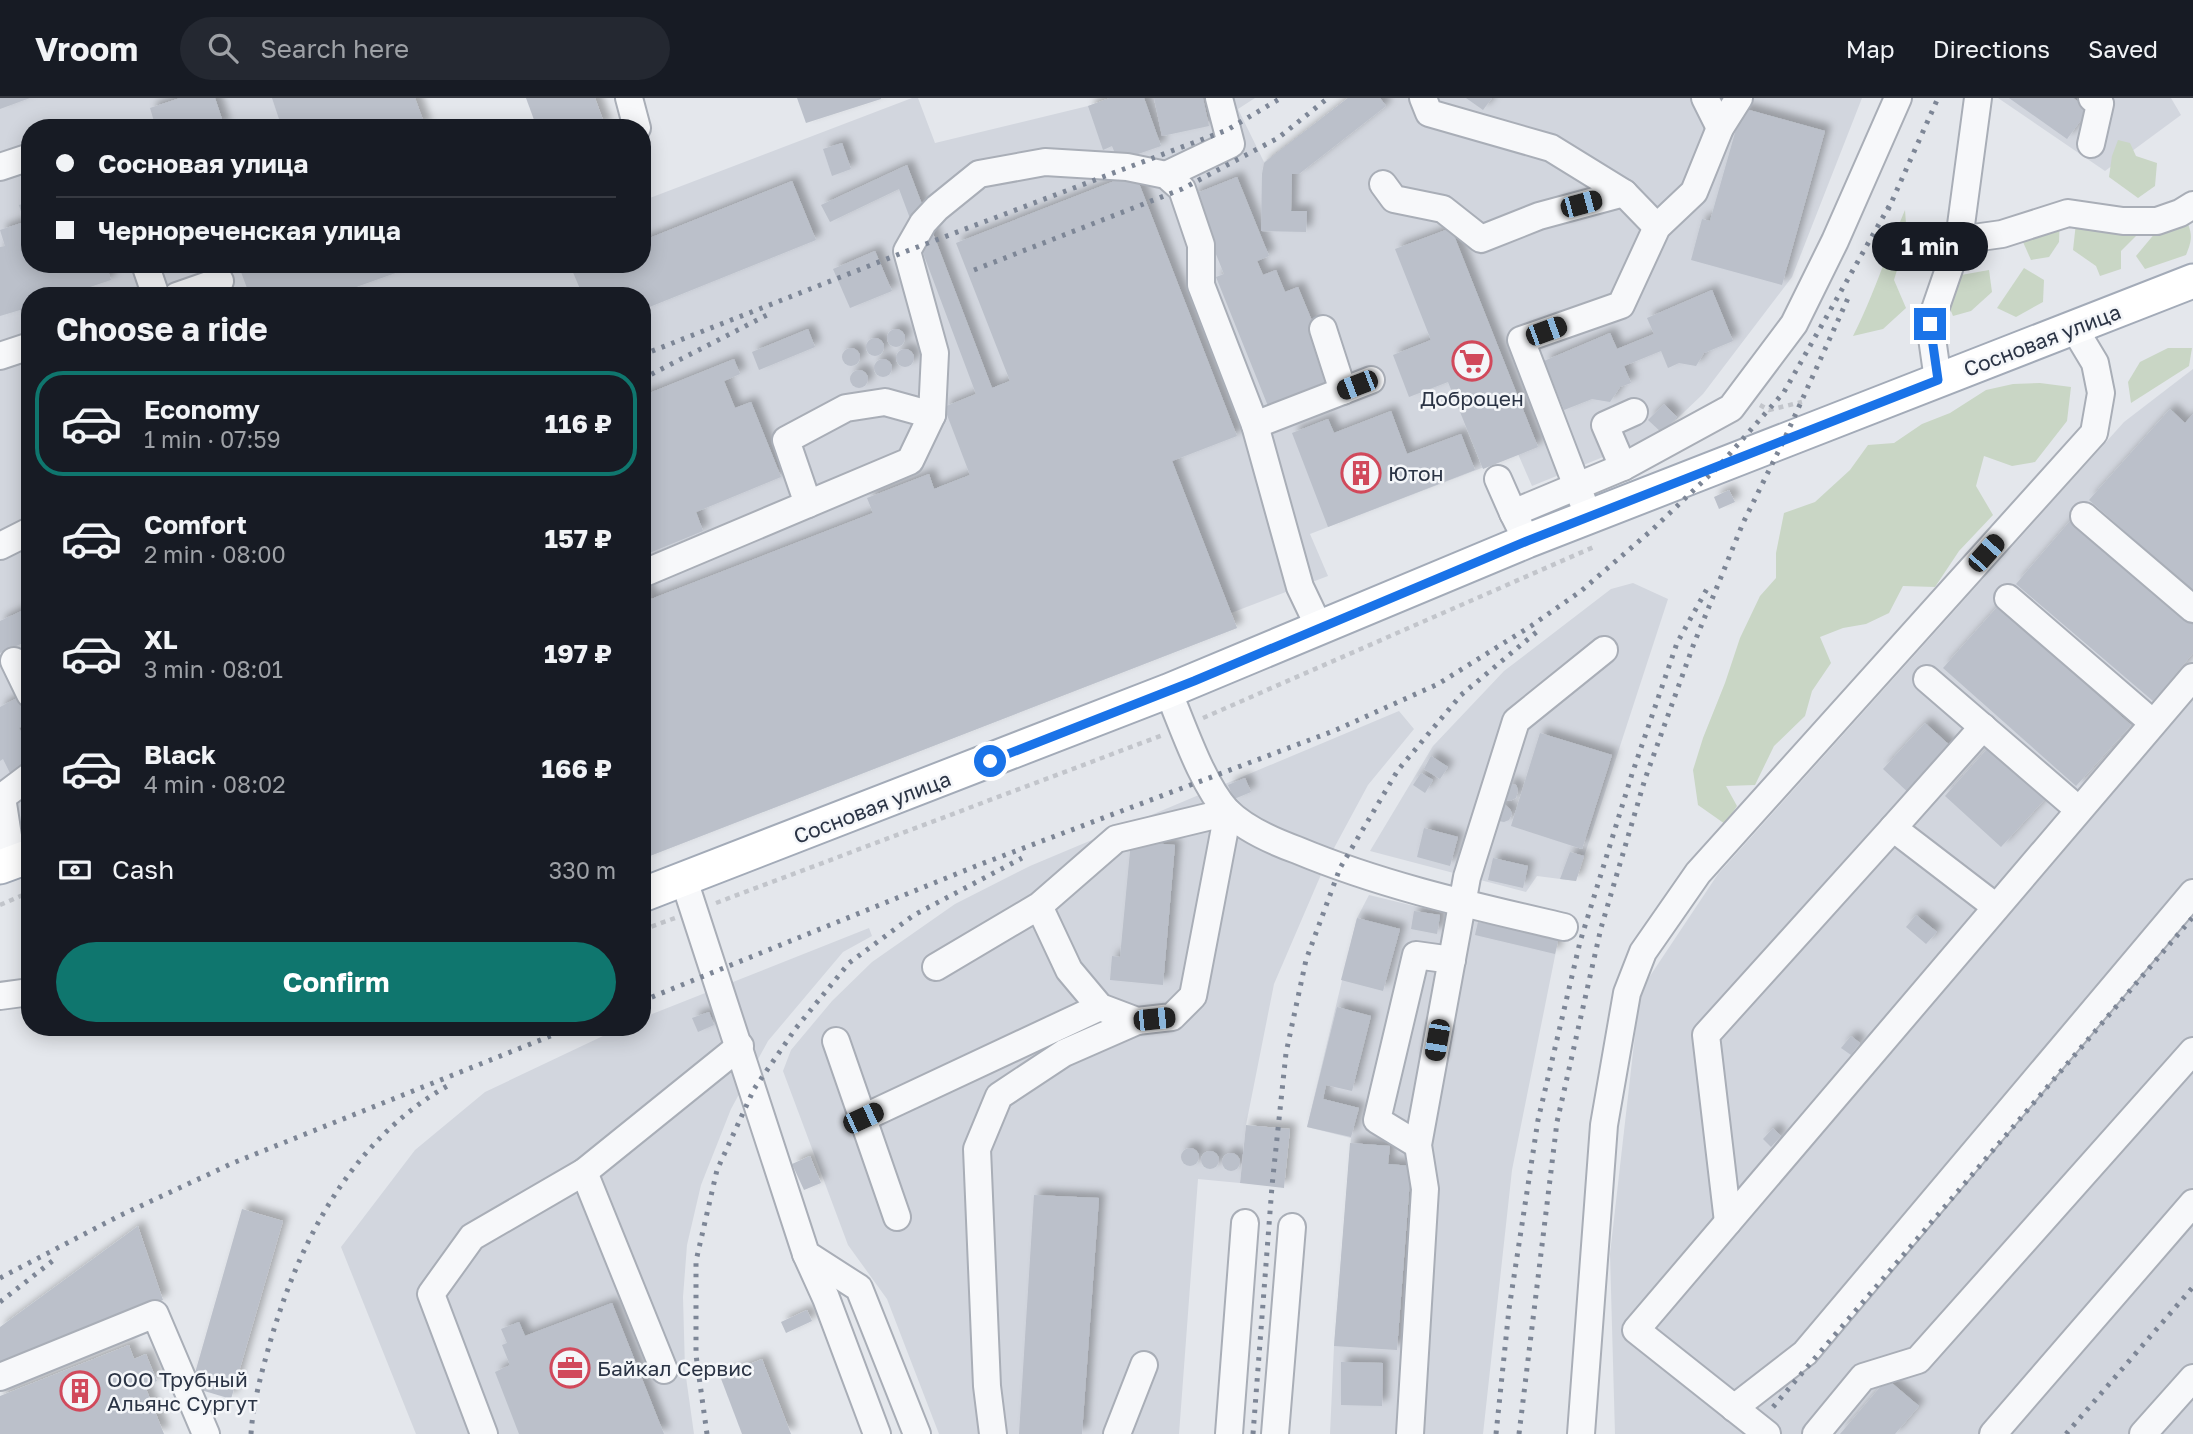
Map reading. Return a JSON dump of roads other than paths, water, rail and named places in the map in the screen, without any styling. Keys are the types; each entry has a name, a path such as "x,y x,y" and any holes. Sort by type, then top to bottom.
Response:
{"main road":[{"name":"Сосновая улица","path":"651,892 1168,691 1320,629 1520,527 1588,517 2193,281"}],"street":[{"path":"629,98 635,119"},
{"path":"1166,175 1231,144 1219,98"},
{"path":"1423,98 1429,113 1551,148 1624,193 1657,227"},
{"path":"1705,98 1720,128"},
{"path":"1588,517 1521,340 1621,305 1657,227 1694,192 1720,128 1739,98"},
{"path":"1498,479 1520,527 1577,485 1623,467 1731,408 1794,324 1835,241 1898,98"},
{"path":"1938,380 1930,324 1959,240 1978,98"},
{"path":"2091,144 2100,104 2092,98"},
{"path":"0,167 21,160"},
{"path":"651,569 910,461 932,415 935,354 907,251 923,223 937,208 979,174 1045,162 1127,167 1166,175 1182,189 1201,245 1201,285 1255,425 1300,587 1320,629"},
{"path":"1382,184 1394,199 1443,209 1481,239 1539,216 1624,193"},
{"path":"1959,240 2002,234 2068,214 2123,221 2157,221 2193,205"},
{"path":"203,287 220,281"},
{"path":"1581,1434 1604,1125 1627,993 1643,952 1698,873 2094,433 2101,393 2095,363 2074,328"},
{"path":"1323,329 1342,391"},
{"path":"0,356 21,349"},
{"path":"1255,425 1371,380"},
{"path":"808,504 786,440 846,408 885,402 932,415"},
{"path":"1623,467 1605,425 1634,412"},
{"path":"2084,516 2193,609"},
{"path":"0,546 21,536"},
{"path":"2008,598 2153,723"},
{"path":"1410,1434 1425,1189 1418,1145 1467,877 1516,721 1604,650"},
{"path":"1767,1434 1636,1330 2193,677"},
{"path":"1927,679 2079,810"},
{"path":"1168,691 1207,781 1228,812 1268,839 1340,868 1462,903 1564,927"},
{"path":"1728,1222 1706,1035 1983,727"},
{"path":"14,861 1,796 21,782"},
{"path":"936,967 1039,906 1116,839 1228,812"},
{"path":"993,1434 987,1386 977,1149 999,1096 1064,1053 1137,1021 1172,1017 1192,996 1228,812"},
{"path":"1893,828 1996,907"},
{"path":"684,880 806,1254 826,1298 877,1434"},
{"path":"1734,1408 1805,1353 2193,893"},
{"path":"1039,906 1069,971 1100,1007 1137,1021"},
{"path":"1418,1145 1377,1120 1416,955 1452,960"},
{"path":"0,996 21,993"},
{"path":"863,1118 1100,1007"},
{"path":"836,1041 897,1217"},
{"path":"484,1434 431,1294 472,1237 584,1172 740,1046"},
{"path":"1816,1434 1863,1377 1918,1360 2193,1051"},
{"path":"584,1172 664,1370"},
{"path":"1993,1434 2193,1203"},
{"path":"1230,1434 1245,1223"},
{"path":"1275,1434 1292,1227"},
{"path":"806,1254 859,1288 917,1434"},
{"path":"0,1377 155,1314 206,1434"},
{"path":"1117,1434 1144,1365"},
{"path":"2143,1434 2193,1378"}],"railway":[{"path":"651,351 1227,130 1281,98"},
{"path":"974,270 1182,189 1278,138 1328,98"},
{"path":"1888,210 1938,98"},
{"path":"651,997 976,866 1336,730 1438,684 1531,626 1581,591 1653,529 1719,466 1784,392 1892,201"},
{"path":"1519,1434 1557,1122 1601,928 1645,779 1693,646 1743,523 1849,296"},
{"path":"651,374 769,314"},
{"path":"1496,1434 1509,1309 1538,1120 1580,942 1632,774 1677,643 1708,587"},
{"path":"1253,1434 1272,1186 1286,1053 1306,960 1340,868 1398,770 1461,695 1539,630"},
{"path":"707,1434 696,1355 696,1261 717,1170 754,1089 796,1028 849,963 914,915 1022,858"},
{"path":"1773,1407 2193,917"},
{"path":"0,1278 119,1216 233,1163 550,1036"},
{"path":"251,1434 255,1400 269,1346 281,1307 313,1232 357,1164 384,1134 414,1108 449,1085"},
{"path":"0,1302 55,1259"},
{"path":"2066,1434 2193,1287"}],"place":[{"name":"Доброцен","path":"1472,361"},
{"name":"Ютон","path":"1361,473"},
{"name":"Байкал Сервис","path":"570,1368"},
{"name":"ООО Трубный Альянс Сургут","path":"80,1391"}]}
